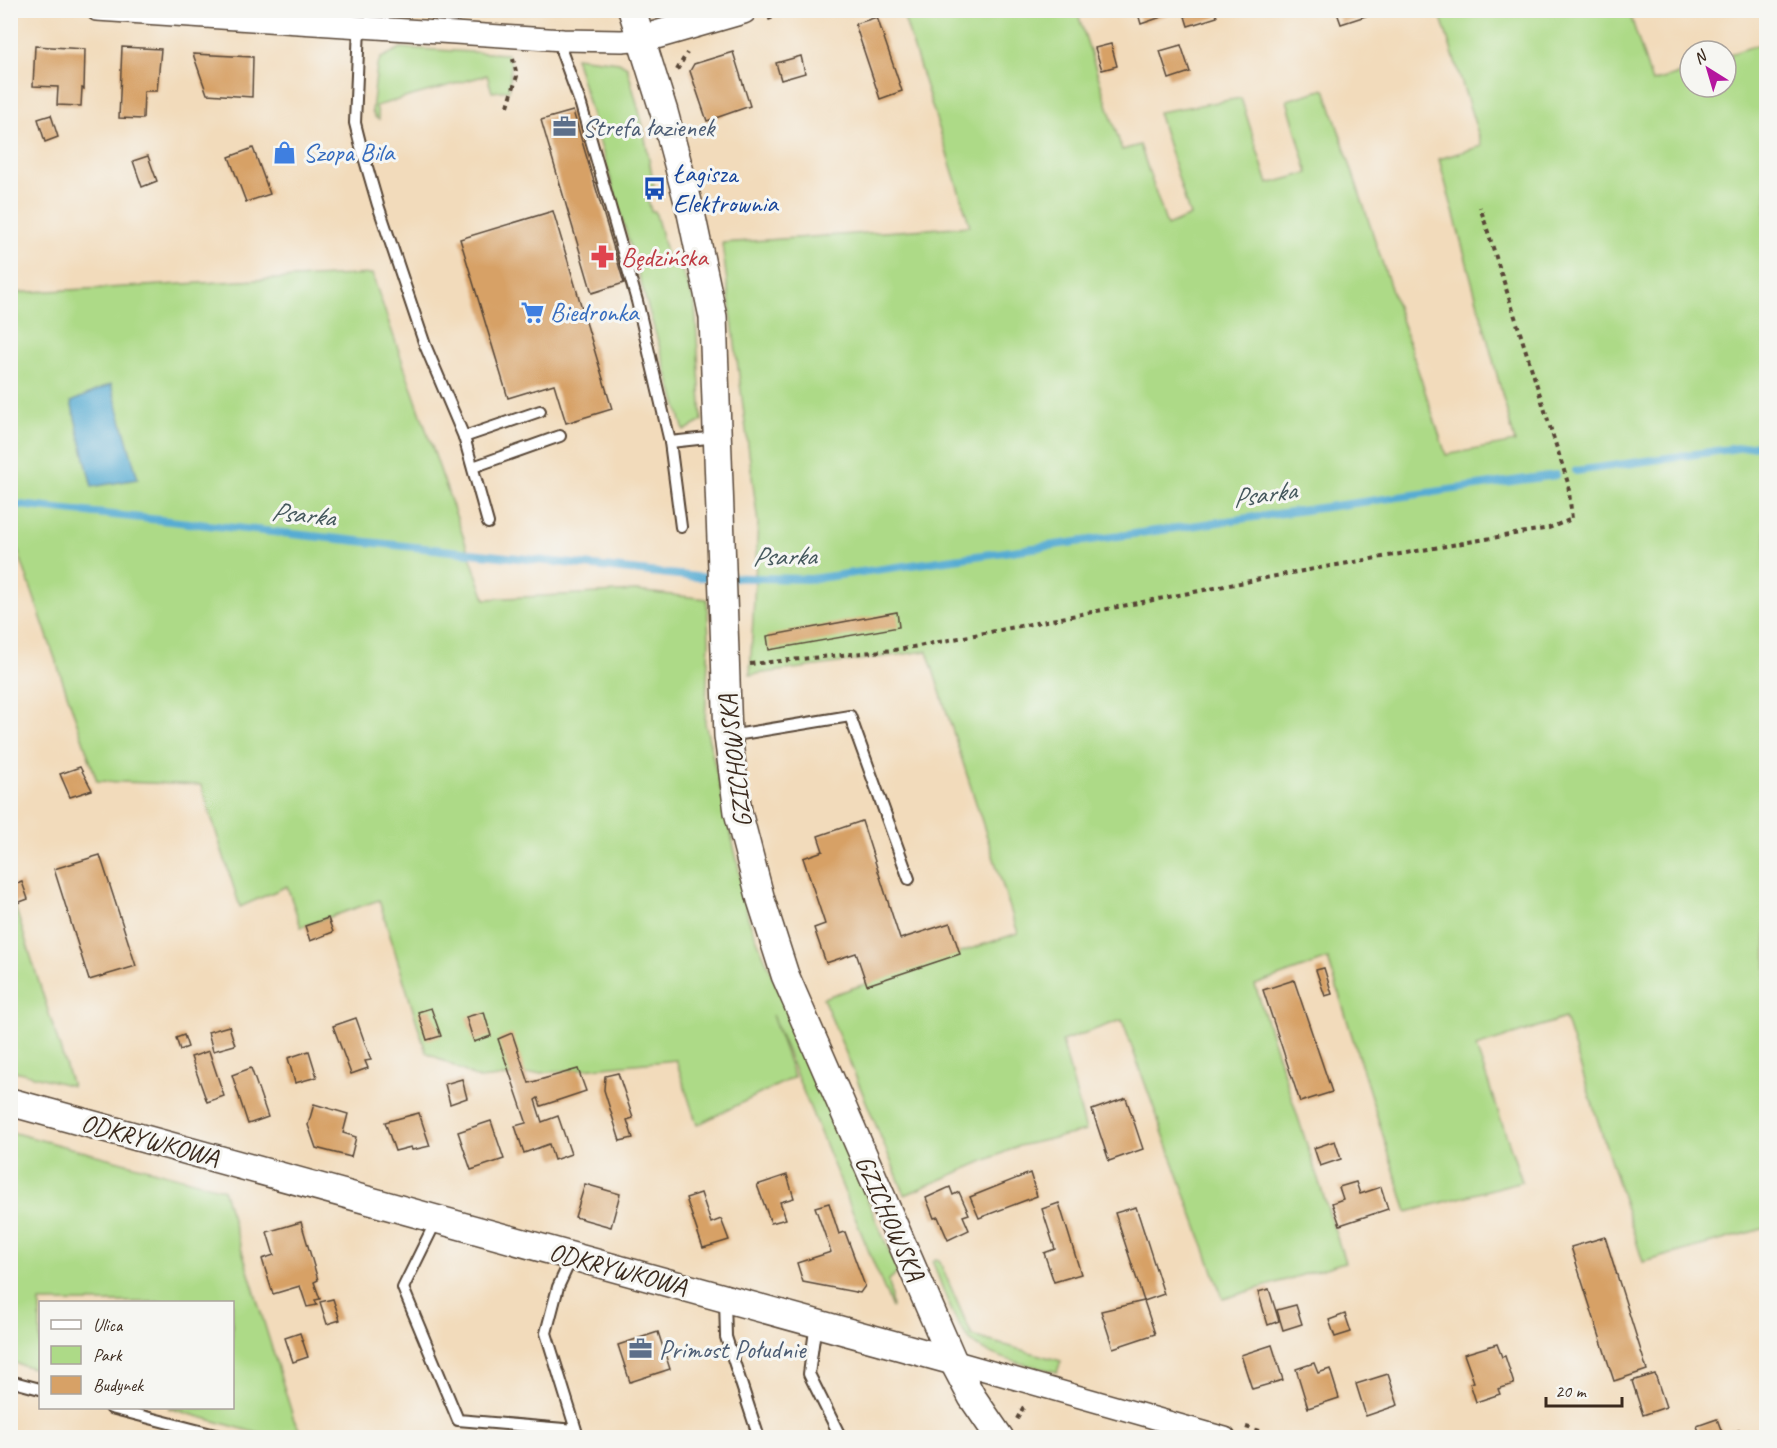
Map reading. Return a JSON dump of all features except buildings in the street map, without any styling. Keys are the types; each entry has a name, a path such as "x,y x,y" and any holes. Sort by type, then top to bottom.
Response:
{"street":[{"path":"97,10 563,40 622,41 642,39 743,10"},
{"name":"GZICHOWSKA","path":"632,10 692,213 713,317 728,736 738,812 760,900 785,975 953,1361 972,1397 1008,1430"},
{"name":"ODKRYWKOWA","path":"10,1102 1225,1437"}],"lane":[{"path":"359,27 355,123 360,143 378,205 425,345 464,437 488,524"},
{"path":"563,40 562,53 581,105 637,301 670,442 681,526"},
{"path":"464,437 540,411"},
{"path":"472,467 560,436"},
{"path":"670,442 717,437"},
{"path":"728,736 850,716 909,879"},
{"path":"438,1219 403,1288 458,1420 576,1430 546,1333 558,1287 572,1256"},
{"path":"725,1298 726,1337 759,1437"},
{"path":"816,1323 809,1374 841,1437"},
{"path":"10,1382 39,1389"},
{"path":"119,1409 227,1437"}],"path":[{"path":"725,664 742,665 903,649 1292,573 1549,528 1572,519 1568,483 1480,207"},
{"path":"1008,1430 1023,1408 1031,1404"}],"green space":[{"path":"902,11 1077,11 1122,150 1140,145 1167,226 1190,216 1158,112 1241,98 1268,184 1308,173 1287,100 1325,89 1446,455 1515,442 1439,159 1482,146 1439,11 1629,11 1652,82 1678,74 1678,99 1738,99 1738,51 1766,42 1766,1228 1643,1262 1565,1018 1476,1047 1522,1181 1407,1212 1328,959 1255,985 1345,1262 1223,1299 1122,1020 1062,1041 1086,1131 1019,1146 905,1195 823,998 1018,933 927,651 750,675 758,523 722,243 970,226"},
{"path":"401,48 507,54 511,64 509,90 492,92 487,75 376,106 379,119 376,118 372,112 377,66 381,58"},
{"path":"575,57 619,62 627,67 642,122 654,186 645,189 651,211 655,211 668,259 679,263 695,304 702,421 684,431"},
{"path":"372,274 485,599 636,591 707,599 709,640 705,723 748,918 898,1272 889,1280 892,1308 772,1015 794,1077 697,1125 676,1060 479,1079 426,1052 379,900 301,927 287,886 240,907 201,785 97,781 14,539 11,538 11,293"},
{"path":"11,894 72,1086 11,1070"},
{"path":"11,1132 223,1189 294,1420 304,1437 271,1437 172,1409 234,1409 234,1301 39,1301 39,1370 11,1362"},
{"path":"935,1259 939,1260 972,1336 1061,1361 1057,1372 999,1357 978,1347 970,1340 958,1324 948,1303 933,1263"}],"water":[{"path":"111,384 138,479 92,487 71,402"}],"waterway":[{"name":"Psarka","path":"1576,471 1766,444"},
{"name":"Psarka","path":"10,504 697,577 811,579 1556,475"}],"place":[{"name":"Strefa łazienek","path":"564,127"},
{"name":"Szopa Bila","path":"285,152"},
{"name":"Łagisza Elektrownia","path":"655,188"},
{"name":"Będzińska","path":"603,257"},
{"name":"Biedronka","path":"532,312"},
{"name":"Primost Południe","path":"641,1349"}]}
